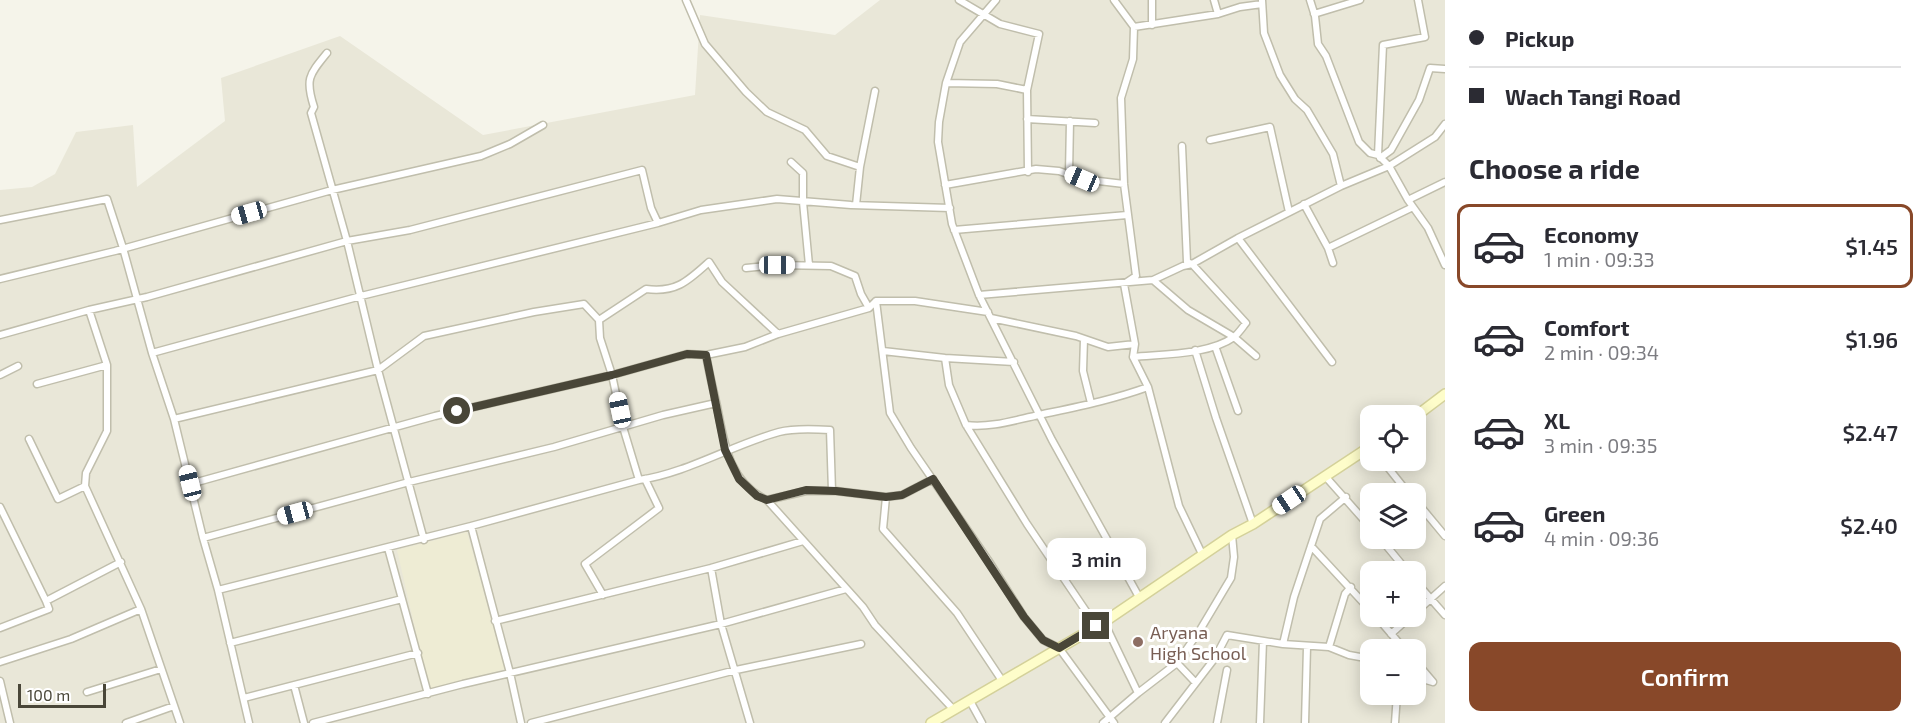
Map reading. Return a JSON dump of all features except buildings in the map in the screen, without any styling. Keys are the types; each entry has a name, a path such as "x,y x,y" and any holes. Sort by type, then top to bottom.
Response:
{"main road":[{"path":"1426,408 1445,394"},
{"path":"930,723 1100,624 1232,535 1254,524 1360,454"}],"street":[{"path":"686,0 705,44 746,92 767,112 805,130 827,156 860,167"},
{"path":"959,0 1000,24 1039,34 1027,90 1028,172"},
{"path":"996,0 960,42 946,83 939,122 939,142 954,230 979,295 1039,415 1139,597"},
{"path":"1114,0 1134,27 1134,59 1121,98 1124,184 1136,276 1124,284"},
{"path":"1152,0 1152,25"},
{"path":"1214,0 1218,14"},
{"path":"1310,0 1318,44 1326,56 1359,142 1389,166 1408,200 1428,228 1445,265"},
{"path":"1314,14 1360,0"},
{"path":"1379,156 1383,45 1425,37 1418,0"},
{"path":"1134,27 1218,14 1262,2 1264,33 1280,75 1295,99 1307,110 1334,154 1341,186"},
{"path":"327,53 311,72 309,92 314,107 311,113 347,241 378,370 424,540"},
{"path":"1379,156 1391,150 1419,100 1430,68 1445,69"},
{"path":"946,83 998,84 1027,90"},
{"path":"856,205 860,167 875,91"},
{"path":"1027,119 1095,123"},
{"path":"1069,173 1070,121"},
{"path":"979,295 1153,280 1192,264 1341,186 1389,166 1435,137 1444,124"},
{"path":"0,279 123,248 332,189 481,156 510,144 543,125"},
{"path":"1210,140 1270,128 1289,212"},
{"path":"1133,357 1194,351 1215,346 1234,337 1246,323 1192,264 1187,262 1182,146"},
{"path":"791,162 803,172 803,202 809,265"},
{"path":"945,185 1028,172 1030,169 1069,173 1082,179 1124,184"},
{"path":"0,335 347,241 410,230 642,170 651,208 658,223"},
{"path":"1408,200 1445,182"},
{"path":"0,220 107,199 152,353 174,419 249,723"},
{"path":"152,353 361,296 658,223 701,210 777,199 856,205 950,208"},
{"path":"1304,204 1328,248 1333,263"},
{"path":"1328,248 1413,207"},
{"path":"954,230 1127,215"},
{"path":"1238,238 1332,362"},
{"path":"599,320 646,289 664,291 691,279 709,262 722,282 778,334"},
{"path":"746,268 777,265 831,266 855,276 869,308"},
{"path":"1153,280 1188,310 1234,337 1256,356"},
{"path":"1124,284 1135,344 1133,357 1148,387 1179,506 1203,556"},
{"path":"190,483 435,416 612,375 687,354 706,355 745,347 778,334 869,308 876,301 915,301 990,315 1108,347 1135,344"},
{"path":"876,301 890,413 1024,617 1043,640 1059,648 1112,720"},
{"path":"174,419 378,370 424,336 534,312 584,304 599,320 600,338 612,375 623,427 642,480 659,508 585,564 603,595"},
{"path":"89,310 107,365 107,431 86,472 85,486 141,609 180,723"},
{"path":"1084,339 1083,371 1091,403"},
{"path":"1215,346 1238,411"},
{"path":"883,351 1014,362"},
{"path":"1194,351 1254,524"},
{"path":"706,355 725,450 739,479 757,496 767,500 863,608 875,625 953,709"},
{"path":"945,358 949,385 966,425 1026,524 1100,624 1138,693"},
{"path":"37,384 107,365"},
{"path":"0,375 18,366"},
{"path":"966,425 981,427 1039,415 1115,399 1148,387"},
{"path":"203,538 716,403"},
{"path":"218,590 424,540 656,478 725,450 782,431 830,430 832,491"},
{"path":"29,439 58,499 85,486"},
{"path":"1391,471 1400,483"},
{"path":"1325,476 1360,514"},
{"path":"767,500 806,490 886,497 902,495 933,479"},
{"path":"886,497 883,529 957,613 1003,682"},
{"path":"1283,644 1294,597 1320,519 1346,497"},
{"path":"0,507 48,609 0,628"},
{"path":"1426,513 1445,536"},
{"path":"471,526 521,723"},
{"path":"1103,723 1112,720 1138,693 1178,663 1231,578 1234,557 1232,535"},
{"path":"495,621 711,568 803,541"},
{"path":"1311,546 1360,598"},
{"path":"388,548 428,694"},
{"path":"1389,549 1399,561"},
{"path":"46,601 121,562"},
{"path":"711,568 721,624 750,723"},
{"path":"1426,603 1445,586"},
{"path":"1329,647 1345,594 1351,587"},
{"path":"313,723 510,673 721,624 846,589"},
{"path":"1426,593 1445,615"},
{"path":"230,643 402,599"},
{"path":"0,662 71,639 141,609"},
{"path":"1385,627 1395,639"},
{"path":"1391,634 1399,627"},
{"path":"1165,723 1215,658 1227,635 1307,647 1329,647 1360,657"},
{"path":"1260,723 1263,641"},
{"path":"531,723 736,670 861,644"},
{"path":"1305,723 1307,647"},
{"path":"243,698 418,653"},
{"path":"1178,663 1195,682"},
{"path":"87,692 161,669"},
{"path":"1217,723 1227,670"},
{"path":"1426,674 1433,682 1426,680"},
{"path":"0,682 10,723"},
{"path":"294,685 304,723"},
{"path":"970,701 982,723"},
{"path":"1395,723 1396,705"},
{"path":"126,723 174,706"}],"shaded area":[{"path":"880,0 1445,0 1445,723 0,723 0,190 32,187 55,174 76,132 133,125 137,187 225,121 221,78 340,36 483,135 695,95 700,15 835,35"},
{"path":"467,532 505,669 429,690 397,550"}],"place":[{"name":"Aryana High School","path":"1138,642"}],"route":[{"path":"457,411 612,375 687,354 706,355 725,450 739,479 757,496 767,500 806,490 886,497 902,495 933,479 1024,617 1043,640 1059,648 1096,626"}]}
